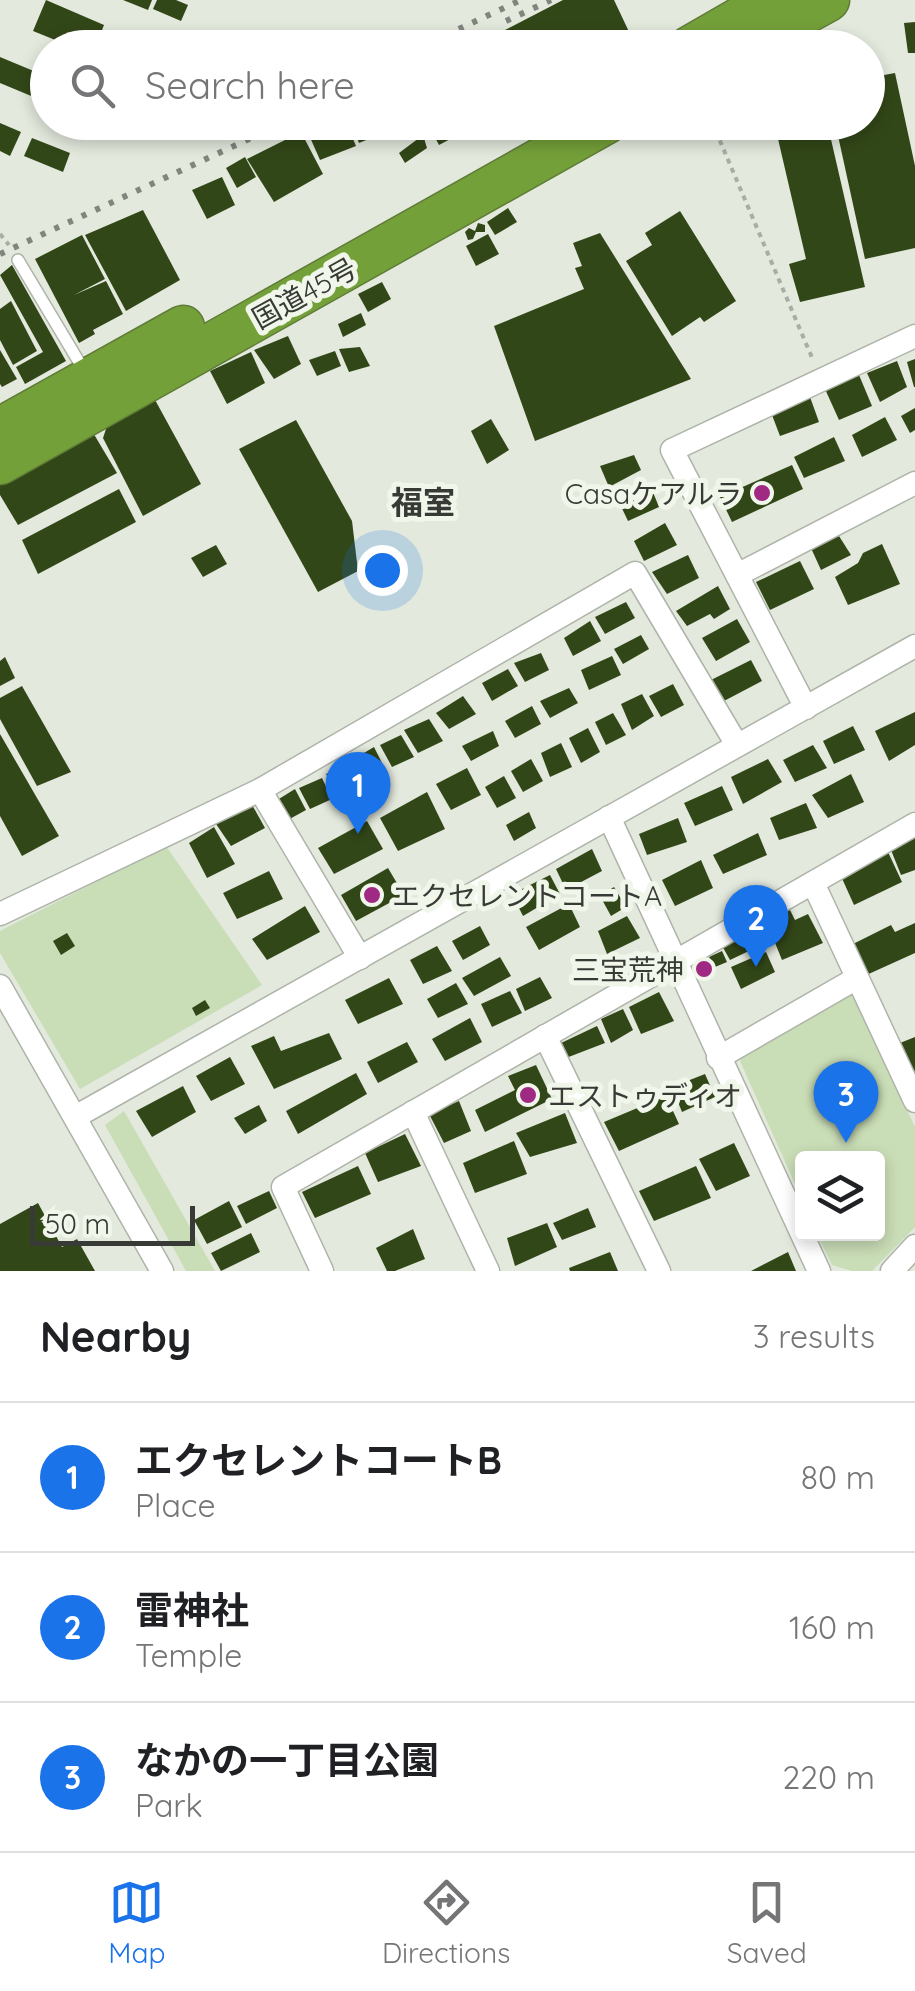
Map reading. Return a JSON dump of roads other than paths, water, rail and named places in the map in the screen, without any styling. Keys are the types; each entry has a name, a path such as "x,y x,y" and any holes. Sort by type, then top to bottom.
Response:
{"highway":[{"path":"720,30 773,0"},
{"path":"774,30 828,0"},
{"name":"国道45号","path":"0,429 521,140"},
{"name":"国道45号","path":"0,463 576,140"}],"street":[{"path":"806,708 672,450 915,336"},
{"path":"737,575 915,483"},
{"path":"0,914 260,790 635,573 737,745"},
{"path":"74,1117 915,646"},
{"path":"260,790 360,958"},
{"path":"609,817 819,1271"},
{"path":"322,1271 283,1187 915,824"},
{"path":"813,883 915,1101"},
{"path":"718,1058 858,978"},
{"path":"0,986 162,1271"},
{"path":"546,1036 658,1271"},
{"path":"413,1112 488,1271"},
{"path":"892,1271 915,1246"}],"lane":[{"path":"18,260 90,378"}],"railway":[{"path":"457,30 521,0"},
{"path":"506,21 551,0"},
{"path":"0,254 247,140"}],"place":[{"name":"Casaケアルラ","path":"762,493"},
{"name":"エクセレントコートB","path":"358,834"},
{"name":"エクセレントコートA","path":"372,895"},
{"name":"雷神社","path":"756,967"},
{"name":"三宝荒神","path":"704,969"},
{"name":"エストゥディオ","path":"528,1095"},
{"name":"なかの一丁目公園","path":"846,1143"}],"district":[{"name":"福室","path":"423,502"}]}
